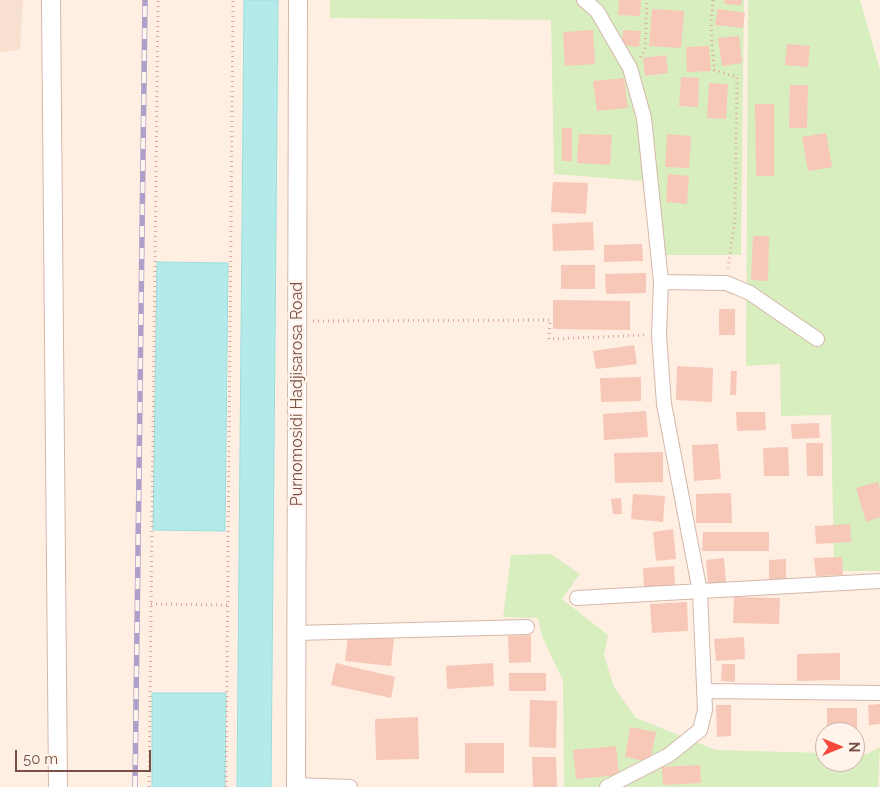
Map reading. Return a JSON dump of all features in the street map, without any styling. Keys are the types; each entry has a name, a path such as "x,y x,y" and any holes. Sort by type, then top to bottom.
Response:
{"street":[{"path":"51,0 58,787"},
{"name":"Purnomosidi Hadjisarosa Road","path":"296,786 298,0"},
{"path":"584,0 597,11 630,68 644,118 661,282 660,335 664,404 700,592 705,710 700,730 669,755 607,787"},
{"path":"661,282 726,284 750,293 816,339"},
{"path":"576,598 880,581"},
{"path":"296,632 527,627"},
{"path":"704,692 880,693"},
{"path":"296,786 350,787"}],"path":[{"path":"149,787 158,0"},
{"path":"226,787 233,0"},
{"path":"630,68 645,51 647,0"},
{"path":"713,0 711,25 714,70 737,77 734,219 726,284"},
{"path":"297,322 550,320 549,339 660,335"},
{"path":"151,604 228,605"}],"shaded area":[{"path":"0,0 23,0 20,50 0,52"}],"green space":[{"path":"330,0 744,0 741,255 652,255 642,181 554,174 551,20 330,18"},
{"path":"748,0 860,0 880,70 880,571 834,571 831,415 781,416 780,364 746,366"},
{"path":"551,554 580,574 562,599 608,635 604,655 614,687 636,718 716,750 815,753 815,772 865,772 865,754 880,747 878,787 564,787 563,681 542,636 538,618 503,617 511,555"}],"water":[{"path":"244,0 278,0 271,787 237,787"},
{"path":"157,262 228,263 225,531 153,530"},
{"path":"152,693 226,693 225,787 152,787"}],"building":[{"path":"619,0 641,0 640,16 618,15"},
{"path":"725,0 742,0 741,5 724,4"},
{"path":"652,9 684,11 681,48 649,46"},
{"path":"718,9 745,13 743,28 715,25"},
{"path":"593,30 595,64 565,66 563,32"},
{"path":"623,30 641,31 639,47 622,45"},
{"path":"739,36 742,63 722,66 718,38"},
{"path":"787,44 810,46 808,67 785,65"},
{"path":"709,46 711,71 687,72 686,47"},
{"path":"666,55 668,73 645,76 643,58"},
{"path":"681,77 699,78 698,107 679,106"},
{"path":"624,78 628,108 597,111 593,81"},
{"path":"709,83 728,84 726,119 707,118"},
{"path":"790,85 808,85 807,128 789,128"},
{"path":"755,104 774,104 774,176 756,176"},
{"path":"562,128 572,128 572,161 562,161"},
{"path":"826,133 832,167 808,171 802,137"},
{"path":"579,134 612,135 610,165 577,163"},
{"path":"667,134 691,136 689,168 665,167"},
{"path":"668,174 689,176 687,204 666,202"},
{"path":"553,182 588,183 586,214 551,212"},
{"path":"593,222 594,250 553,251 552,224"},
{"path":"753,236 769,236 768,281 751,280"},
{"path":"642,244 643,261 604,262 604,245"},
{"path":"561,265 595,265 595,289 561,289"},
{"path":"646,273 646,293 606,294 605,274"},
{"path":"553,300 630,301 630,330 553,329"},
{"path":"719,309 735,309 735,335 719,335"},
{"path":"634,345 637,364 596,369 593,351"},
{"path":"677,366 713,368 712,402 676,400"},
{"path":"731,371 737,371 736,395 730,395"},
{"path":"641,377 641,401 601,402 600,378"},
{"path":"646,411 648,437 604,440 603,414"},
{"path":"736,412 765,412 766,430 737,431"},
{"path":"819,423 820,438 792,439 791,424"},
{"path":"806,443 823,443 823,476 807,476"},
{"path":"718,444 721,479 694,481 692,445"},
{"path":"788,447 789,476 764,476 763,448"},
{"path":"663,452 663,482 615,483 614,453"},
{"path":"878,482 880,489 880,517 866,522 856,488"},
{"path":"731,493 732,523 696,523 696,494"},
{"path":"633,494 665,496 663,522 631,519"},
{"path":"621,498 622,514 613,514 611,499"},
{"path":"850,524 851,542 816,544 815,526"},
{"path":"673,529 676,559 656,561 653,532"},
{"path":"703,532 769,532 769,551 702,551"},
{"path":"842,557 843,575 816,576 814,558"},
{"path":"724,558 726,582 708,584 706,560"},
{"path":"786,559 786,582 769,582 769,560"},
{"path":"674,566 675,586 644,588 643,568"},
{"path":"734,597 780,598 779,624 733,623"},
{"path":"687,602 688,631 652,633 650,604"},
{"path":"348,634 394,639 391,666 345,661"},
{"path":"531,635 531,662 509,663 508,636"},
{"path":"744,637 745,659 716,661 714,639"},
{"path":"840,653 840,680 797,681 797,654"},
{"path":"336,663 395,677 391,698 331,685"},
{"path":"493,663 494,686 447,689 446,666"},
{"path":"722,664 735,664 735,682 721,681"},
{"path":"509,673 546,673 546,691 509,691"},
{"path":"530,700 557,701 556,748 529,747"},
{"path":"880,704 880,724 869,725 868,705"},
{"path":"716,705 731,705 731,736 717,737"},
{"path":"827,708 857,708 857,722 827,722"},
{"path":"418,717 419,759 376,760 375,719"},
{"path":"630,727 656,732 650,762 625,757"},
{"path":"465,743 504,743 504,773 465,773"},
{"path":"616,746 619,775 576,779 573,750"},
{"path":"532,757 556,757 557,787 533,787"},
{"path":"700,765 701,783 663,785 662,767"}],"railway":[{"path":"135,787 145,0"}]}
